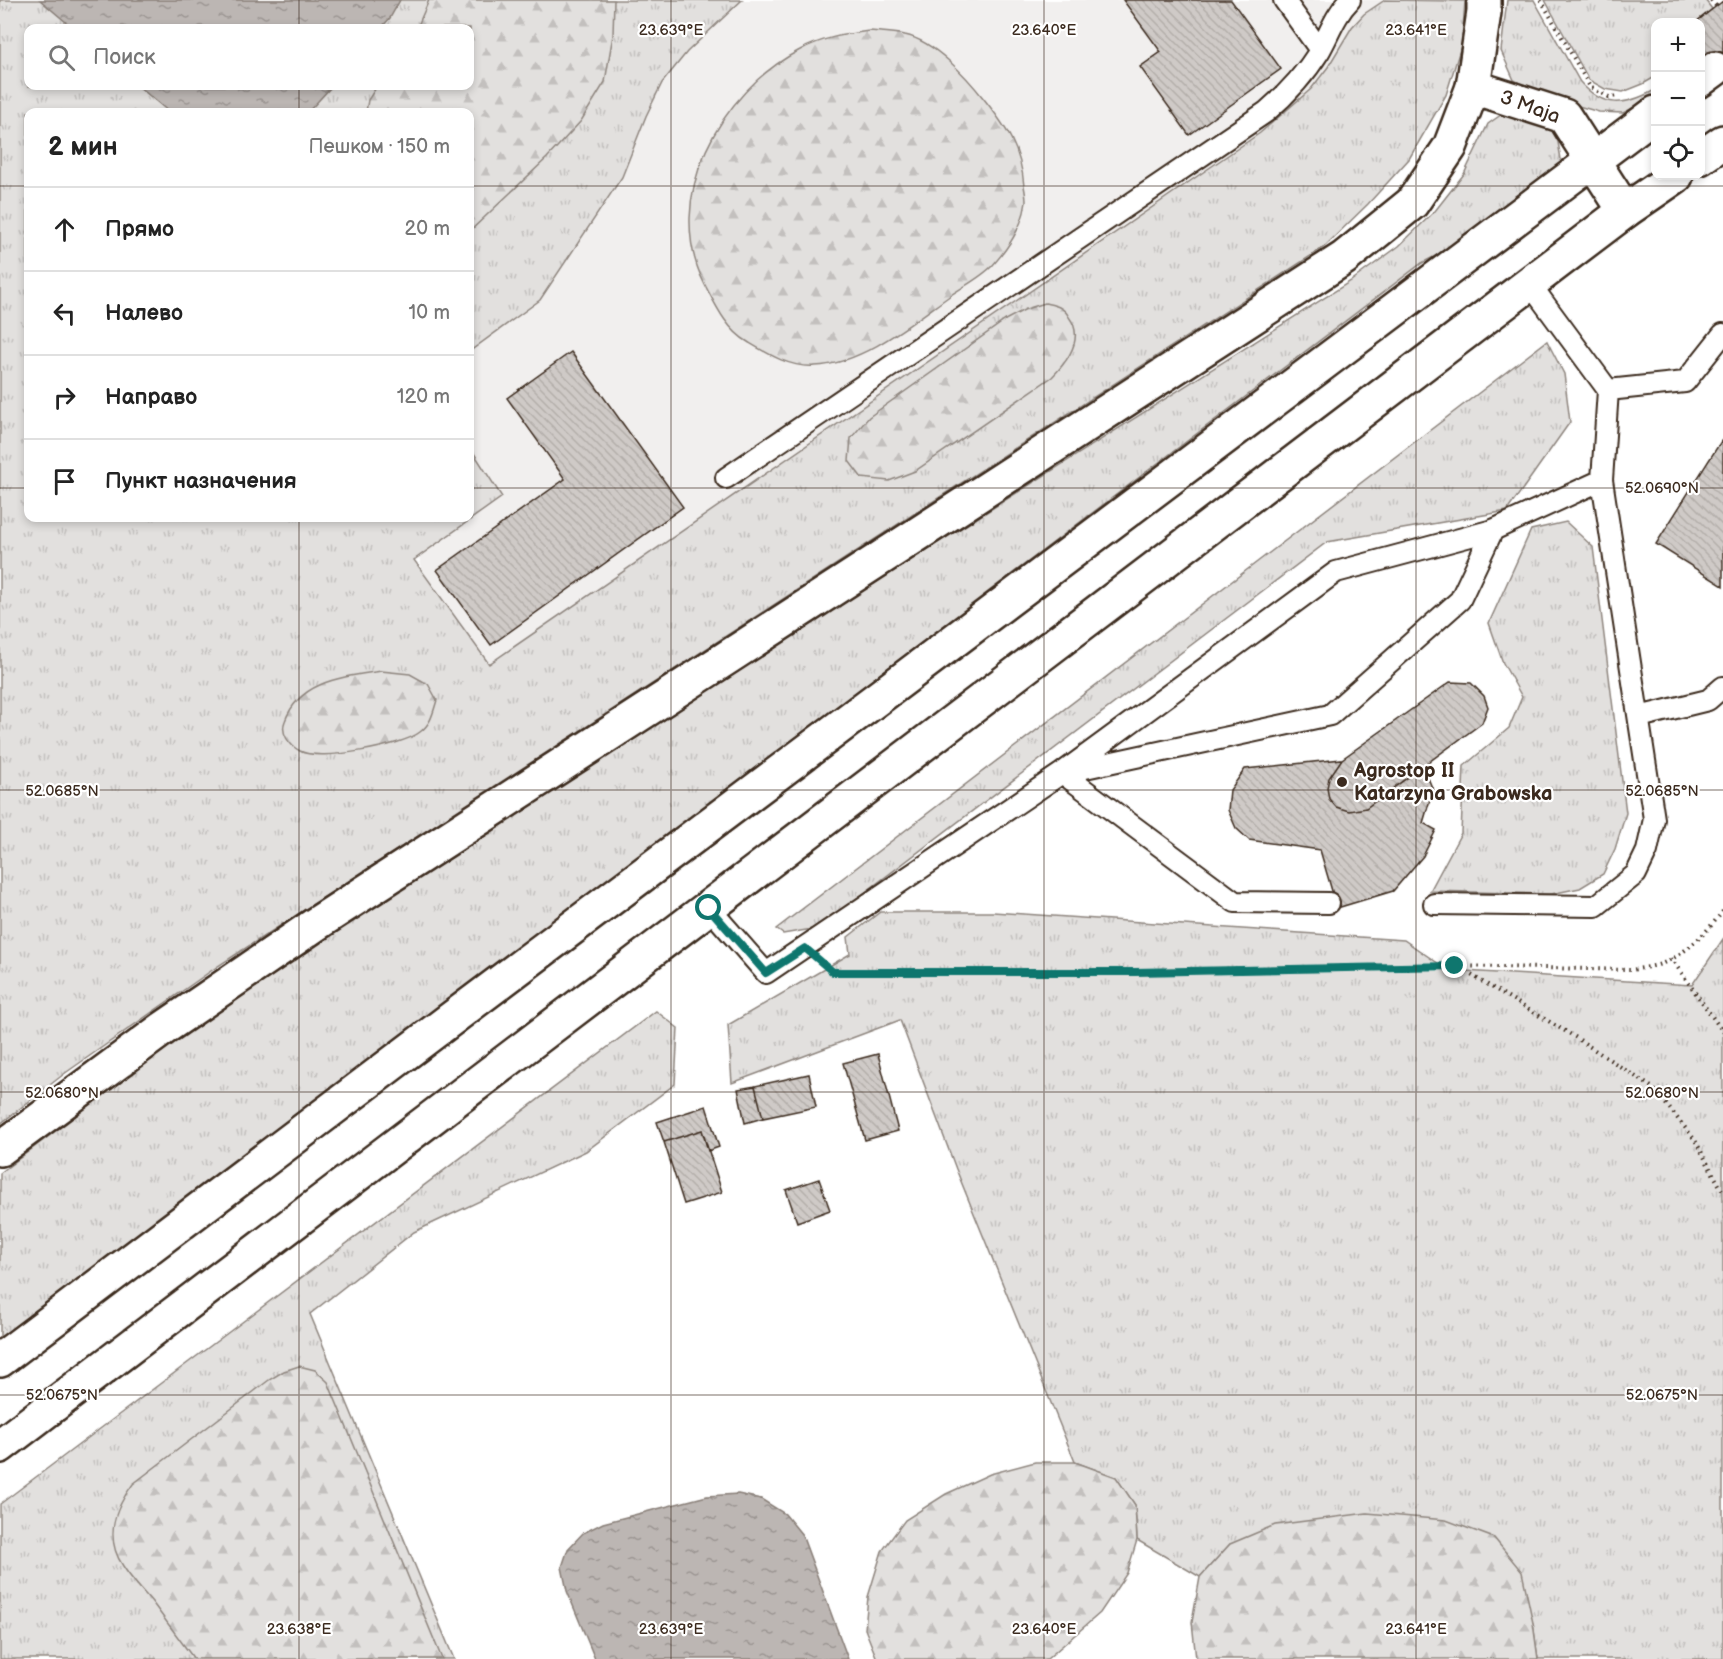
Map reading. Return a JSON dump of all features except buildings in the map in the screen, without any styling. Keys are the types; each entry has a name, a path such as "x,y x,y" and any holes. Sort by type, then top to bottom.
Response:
{"main road":[{"name":"3 Maja","path":"1484,0 1473,87 1564,116 1625,211"},
{"path":"0,1149 164,1028 316,924 1344,258 1412,203 1450,147 1473,87"},
{"path":"0,1360 1651,117"},
{"path":"1705,155 1723,142"},
{"path":"0,1446 1625,211 1670,180"}],"lane":[{"path":"1284,0 1320,50"},
{"path":"726,478 1266,112 1290,92 1307,71 1332,25 1350,0"},
{"path":"1434,904 1596,906 1636,874 1647,851 1654,819 1602,480 1608,390 1530,284"},
{"path":"1608,390 1685,382 1723,334"},
{"path":"709,908 766,973 1062,773 1336,572 1493,530 1602,480"},
{"path":"1062,773 1330,715 1460,600 1493,530"},
{"path":"1639,717 1708,700 1723,687"},
{"path":"1062,773 1235,902 1329,903"}],"path":[{"path":"1541,0 1590,87 1609,97 1627,95"},
{"path":"1711,0 1716,6"},
{"path":"805,948 833,972 1135,972 1455,966 1632,970 1661,964 1671,958 1712,926 1723,911"},
{"path":"1671,958 1723,1032"},
{"path":"1455,966 1575,1037 1653,1088 1695,1140 1723,1192"}],"shaded area":[{"path":"560,0 1391,0 1417,34 464,746 411,522 474,522 474,126"}],"green space":[{"path":"0,0 742,0 687,52 662,83 646,116 622,177 540,300 474,348 474,108 24,108 24,522 467,522 414,560 489,664 1260,133 1311,89 1328,67 1352,27 1364,14 1385,0 1465,1 1462,43 1446,95 1409,159 1323,248 218,966 64,1074 0,1124"},
{"path":"429,0 614,0 613,35 605,82 581,121 547,158 474,227 474,108 367,108 368,100 374,90 474,90 474,24 419,24"},
{"path":"1507,0 1534,0 1580,82 1589,91 1606,101 1624,102 1651,92 1651,99 1623,113 1599,112 1544,96 1514,80 1501,51"},
{"path":"1545,0 1705,0 1712,9 1701,18 1651,18 1651,79 1643,84 1623,92 1605,89 1589,80"},
{"path":"869,31 901,34 927,44 949,61 977,90 1012,140 1020,161 1026,202 1018,228 1010,243 989,269 978,277 904,329 869,350 833,363 815,366 797,365 771,355 741,337 718,309 705,285 693,252 690,218 695,184 706,151 723,120 745,92 771,68 817,42"},
{"path":"1505,112 1551,129 1558,142 1562,165 1474,236 1422,263 0,1341 0,1173 170,1045 318,943 862,591 1351,281 1399,246 1435,211 1464,174 1488,124"},
{"path":"1045,303 1065,311 1075,333 1075,341 1068,357 1052,377 915,471 889,481 862,478 849,461 851,438 869,417 1007,319 1026,309"},
{"path":"1547,341 1564,374 1570,422 1507,511 1327,542 818,928 783,934 776,929"},
{"path":"474,453 502,497 474,517"},
{"path":"1566,522 1593,547 1626,813 1615,849 1603,874 1580,888 1551,894 1430,891 1461,833 1464,766 1509,728 1522,697 1503,663 1489,623 1531,530"},
{"path":"381,671 410,674 428,684 437,700 433,714 424,729 397,742 342,754 310,754 300,751 289,742 284,730 285,721 292,707 301,697 325,683"},
{"path":"880,912 993,912 1404,940 1448,970 1692,985 1723,939 1723,1659 1538,1659 1533,1623 1230,1544 1200,1577 1137,1540 1135,1505 1116,1477 1075,1462 956,1169 900,1020 732,1083 728,1025 850,954 848,937"},
{"path":"656,1011 678,1028 675,1084 586,1151 414,1232 310,1314 454,1659 0,1659 0,1504"},
{"path":"299,1366 315,1370 328,1382 442,1659 194,1659 117,1555 114,1545 114,1524 121,1503 133,1484 269,1380 284,1371"},
{"path":"1035,1462 1075,1462 1116,1477 1135,1505 1137,1540 1127,1573 1100,1613 1047,1659 877,1659 865,1629 868,1597 882,1551 905,1520 946,1494 990,1474"},
{"path":"1367,1513 1446,1520 1494,1538 1522,1572 1538,1659 1196,1659 1192,1622 1200,1577 1230,1544 1275,1525"}],"water":[{"path":"40,0 400,0 385,24 68,24"},
{"path":"143,90 328,90 312,108 164,108"},
{"path":"738,1494 761,1499 785,1514 802,1535 848,1659 595,1659 567,1591 562,1567 568,1549 583,1533 603,1523 707,1496"}],"place":[{"name":"Agrostop II Katarzyna Grabowska","path":"1342,782"}],"route":[{"path":"709,908 766,973 805,948 833,972 1135,972 1455,966"}]}
